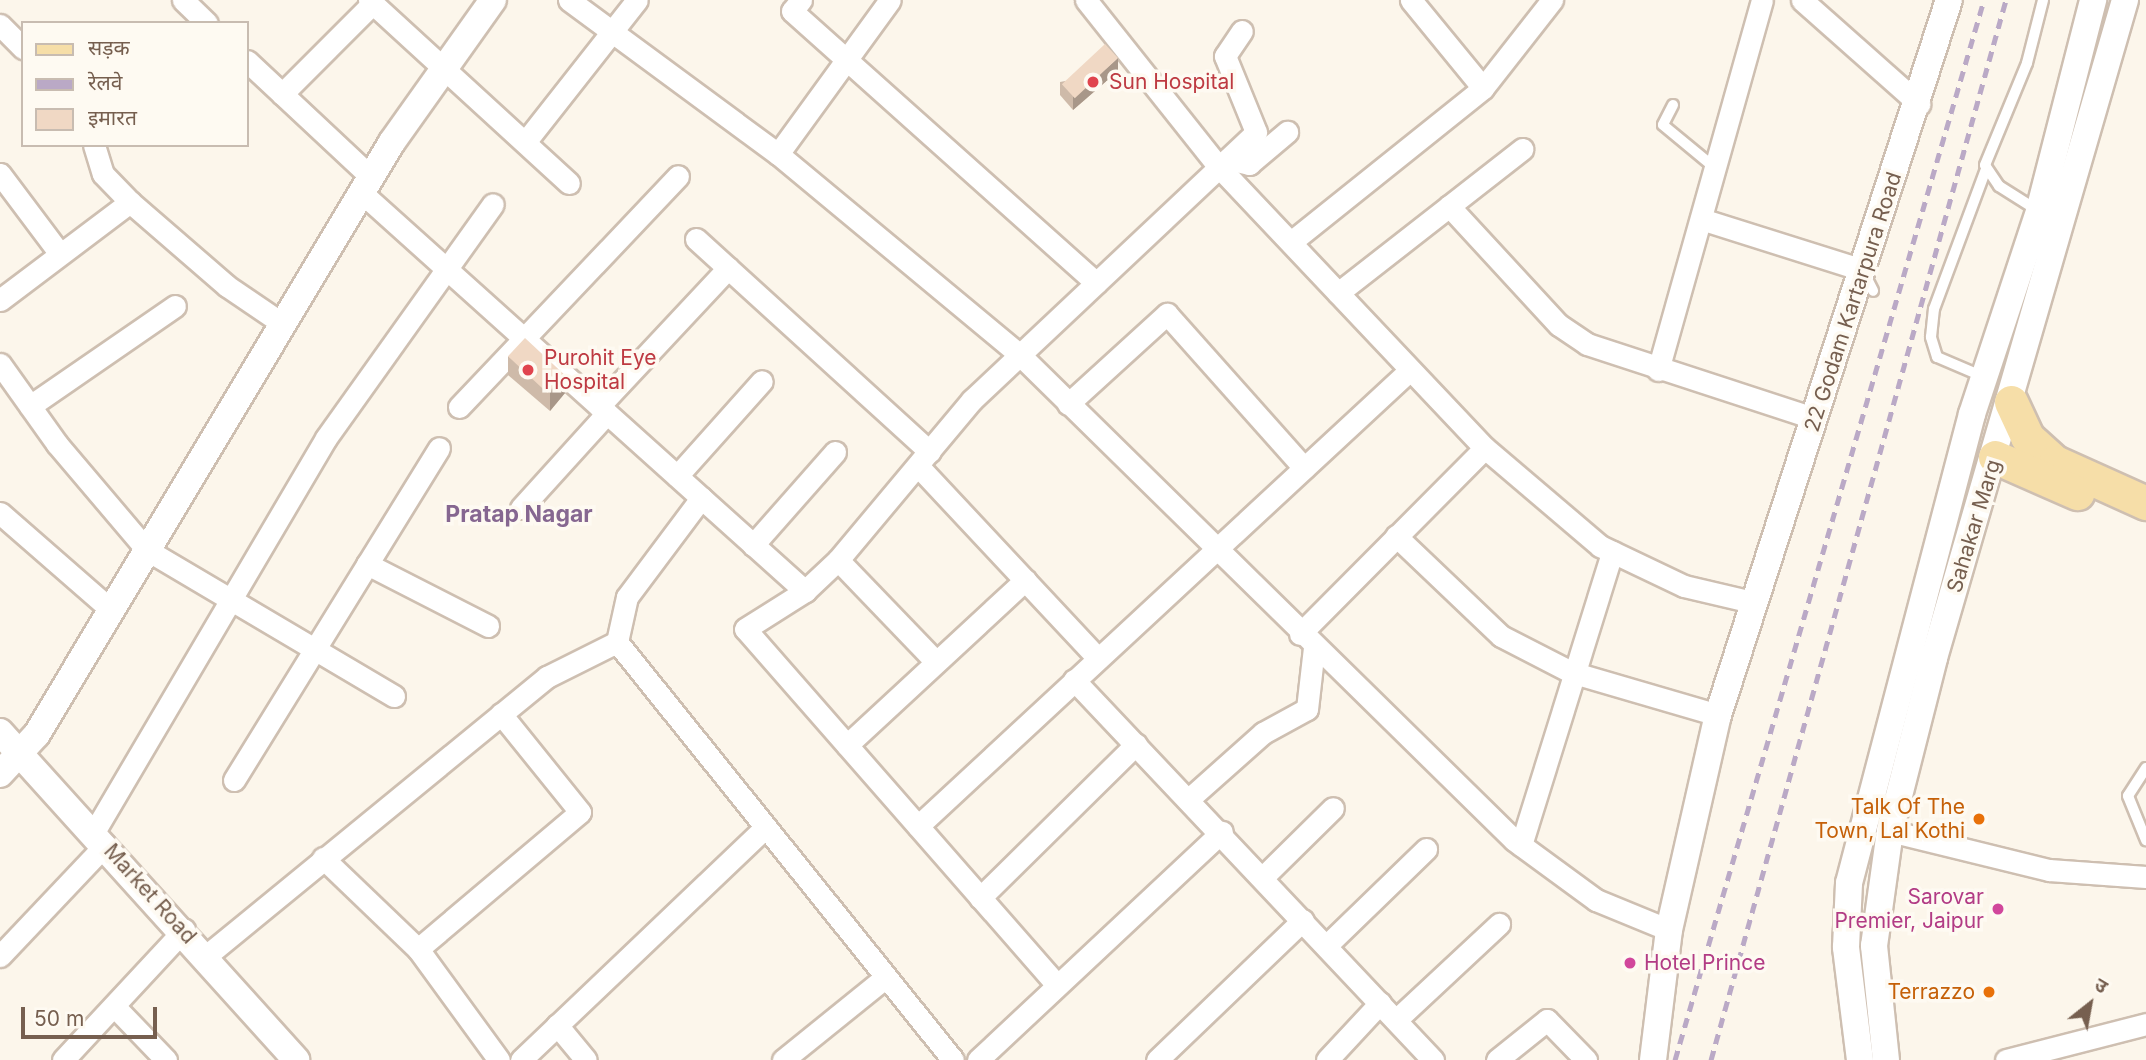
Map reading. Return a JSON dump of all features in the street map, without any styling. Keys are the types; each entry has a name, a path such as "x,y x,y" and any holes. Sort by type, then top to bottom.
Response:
{"main road":[{"path":"2011,402 2027,436 2055,462 2146,503"},
{"path":"1995,457 2146,524"}],"street":[{"path":"183,0 205,21"},
{"path":"0,774 22,751 111,610 367,185 493,0"},
{"path":"569,0 778,154 1020,355 1307,641 1521,845 1596,900 1669,930"},
{"path":"526,141 637,0"},
{"path":"778,154 890,0"},
{"path":"1086,0 1291,243 1485,448 1612,552 1684,586 1752,602"},
{"path":"1411,0 1483,88"},
{"path":"1291,243 1483,88 1552,0"},
{"path":"1658,370 1762,0"},
{"name":"22 Godam Kartarpura Road","path":"1653,1060 1668,982 1669,930 1718,715 1752,602 1814,418 1868,280 1949,0"},
{"name":"Sahakar Marg","path":"1860,1060 1846,947 1849,883 1984,377 2039,211 2093,0"},
{"name":"Sahakar Marg","path":"1886,1060 1874,946 1890,831 2125,0"},
{"path":"282,94 371,1 446,66 569,183"},
{"path":"1807,2 1919,104"},
{"path":"792,4 847,58 1096,284"},
{"path":"1,27 21,46"},
{"path":"1057,985 746,629 805,592 838,560 1020,355 1256,132 1225,56 1242,31"},
{"path":"248,62 282,94 443,266 805,592"},
{"path":"1224,163 1249,164 1287,132"},
{"path":"95,147 103,174 130,202 227,286 283,324"},
{"path":"1338,293 1522,149"},
{"path":"0,174 60,254"},
{"path":"458,407 521,336 678,176"},
{"path":"0,300 130,202"},
{"path":"0,956 99,838 232,599 326,438 443,266 493,204"},
{"path":"1449,206 1559,325 1587,344 1658,370 1814,418"},
{"path":"1701,219 1868,280"},
{"path":"696,239 925,459 1025,580 1098,658"},
{"path":"521,508 603,409 728,268"},
{"path":"30,406 175,306"},
{"path":"1068,404 1167,314 1304,468"},
{"path":"0,364 30,406 147,550 394,696"},
{"path":"918,826 1410,370"},
{"path":"677,476 762,382"},
{"path":"234,780 439,448"},
{"path":"1190,798 1263,733 1307,709 1307,641 1396,536 1485,448"},
{"path":"754,545 835,452"},
{"path":"617,642 627,597 701,498"},
{"path":"0,513 111,610"},
{"path":"1396,536 1501,636 1571,672 1718,715"},
{"path":"1521,845 1571,672 1612,552"},
{"path":"838,560 936,662"},
{"path":"367,564 488,626"},
{"path":"847,745 1025,580"},
{"path":"206,956 547,677 617,642"},
{"path":"617,642 953,1060"},
{"path":"1073,680 1190,798 1433,1060"},
{"path":"418,949 580,812 501,715"},
{"name":"Market Road","path":"0,732 22,751 184,930 296,1060"},
{"path":"981,898 1136,744"},
{"path":"1263,877 1333,808"},
{"path":"521,1060 766,827"},
{"path":"1890,831 2049,870 2146,877"},
{"path":"978,1060 1222,832"},
{"path":"1326,945 1426,849"},
{"path":"323,858 418,949 499,1060"},
{"path":"1157,1060 1303,920"},
{"path":"1395,1020 1499,924"},
{"path":"63,1060 184,930"},
{"path":"782,1060 886,976"},
{"path":"1327,1060 1380,1003"},
{"path":"114,1006 166,1060"},
{"path":"1497,1060 1547,1020 1586,1060"},
{"path":"2006,1060 2146,1024"},
{"path":"557,1025 586,1060"}],"lane":[{"path":"1984,377 1937,357 1931,337 1934,309 1986,169 2043,0"},
{"path":"1672,105 1663,125 1715,169"},
{"path":"1986,169 1999,186 2039,211"},
{"path":"2146,768 2128,796 2146,840"}],"building":[{"path":"1105,44 1118,58 1075,98 1062,84"},
{"path":"525,338 564,375 547,393 508,356"}],"railway":[{"path":"1675,1060 1984,0"},
{"path":"1711,1060 2006,0"}],"place":[{"name":"Sun Hospital","path":"1093,82"},
{"name":"Purohit Eye Hospital","path":"528,370"},
{"name":"Talk Of The Town, Lal Kothi","path":"1979,819"},
{"name":"Sarovar Premier, Jaipur","path":"1998,909"},
{"name":"Hotel Prince","path":"1630,963"},
{"name":"Terrazzo","path":"1989,992"}],"district":[{"name":"Pratap Nagar","path":"519,514"}]}
